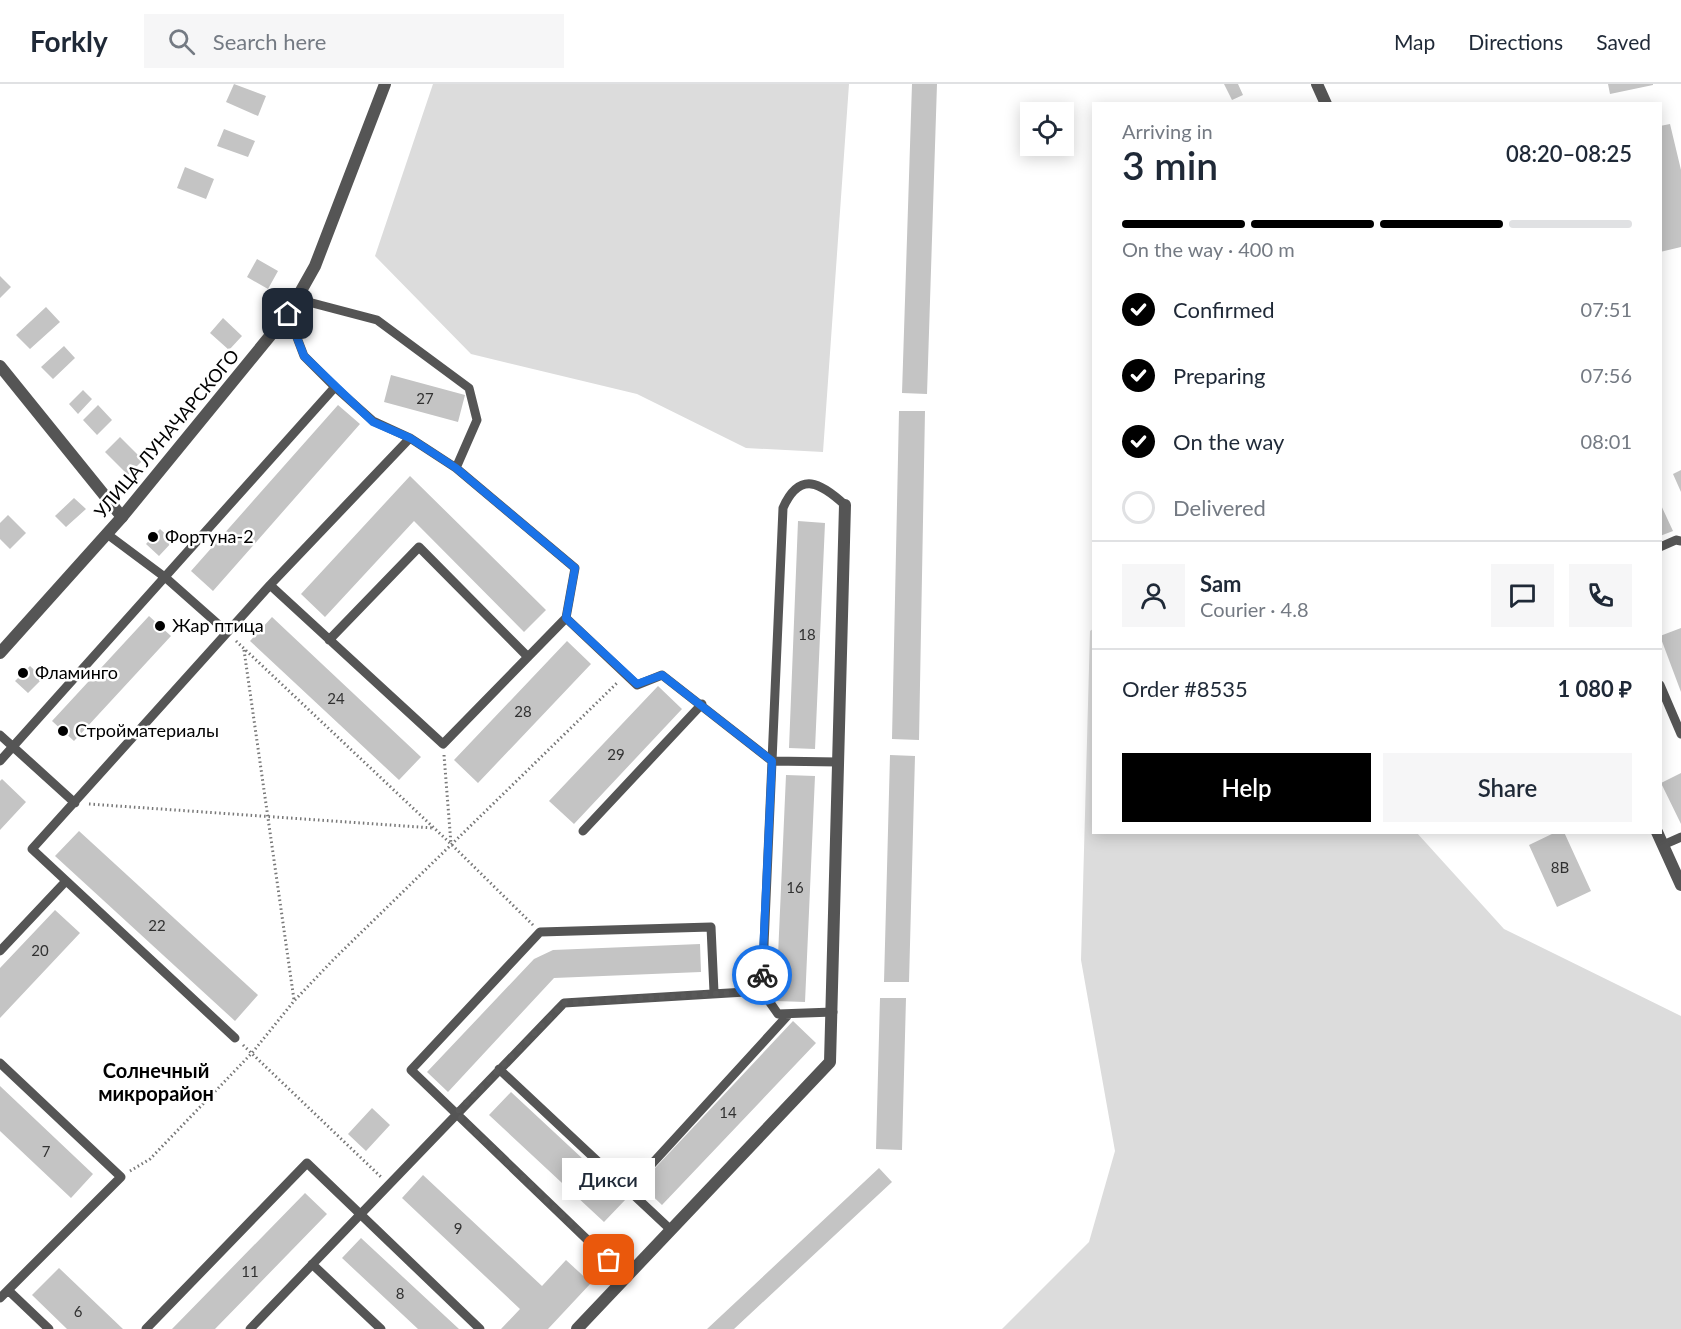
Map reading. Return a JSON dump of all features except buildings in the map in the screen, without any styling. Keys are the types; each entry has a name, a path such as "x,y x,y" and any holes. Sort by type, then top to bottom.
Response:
{"street":[{"name":"УЛИЦА ЛУНАЧАРСКОГО","path":"0,653 122,517 288,314 315,266 385,84"},
{"path":"1317,84 1325,102"},
{"path":"0,366 122,517"},
{"path":"577,1329 830,1062 845,505"},
{"path":"1658,834 1681,885"}],"lane":[{"path":"297,299 378,320 469,388 477,420 456,468"},
{"path":"270,585 443,744 566,618 575,568 456,468 410,438 373,422 304,356 288,314"},
{"path":"0,760 166,578 335,387"},
{"path":"235,1038 32,849 270,585 410,438"},
{"path":"833,1012 778,1014 762,991 783,508 789,494 799,486 811,483 828,490 845,505"},
{"path":"107,534 166,578 227,632"},
{"path":"1662,546 1676,540 1681,542"},
{"path":"329,640 419,547 528,657"},
{"path":"566,618 637,684 662,675 772,761 838,762"},
{"path":"1662,691 1681,734"},
{"path":"583,831 702,704"},
{"path":"0,735 75,803"},
{"path":"1663,845 1681,837"},
{"path":"0,951 66,881"},
{"path":"626,1277 411,1070 540,932 711,927 714,992"},
{"path":"250,1329 564,1003 714,992 762,991"},
{"path":"628,1190 789,1014"},
{"path":"0,1063 121,1177 0,1298"},
{"path":"499,1069 671,1230"},
{"path":"146,1329 307,1163 480,1329"},
{"path":"312,1264 381,1329"},
{"path":"9,1291 49,1329"}],"path":[{"path":"227,632 435,828 540,932"},
{"path":"244,648 294,1000"},
{"path":"121,1177 150,1159 252,1053 294,1000 451,844 507,794 626,674"},
{"path":"443,744 451,844"},
{"path":"75,803 435,828"},
{"path":"235,1038 389,1185"}],"shaded area":[{"path":"433,84 849,84 823,452 746,448 637,394 471,354 375,256"},
{"path":"1092,630 1092,834 1418,834 1504,929 1681,1016 1681,1329 1002,1329 1089,1242 1115,1151 1081,960 1090,631"}],"way so far":[{"path":"609,1260 456,1113 564,1003 714,992 762,991 762,975"}],"place":[{"name":"Фортуна-2","path":"153,537"},
{"name":"Жар птица","path":"160,626"},
{"name":"Фламинго","path":"23,673"},
{"name":"Стройматериалы","path":"63,731"},
{"name":"Дикси","path":"609,1260"}],"district":[{"name":"Солнечный микрорайон","path":"156,1082"}],"route":[{"path":"288,314 304,356 373,422 410,438 456,468 575,568 566,618 626,674 637,684 662,675 772,761 762,975"}]}
